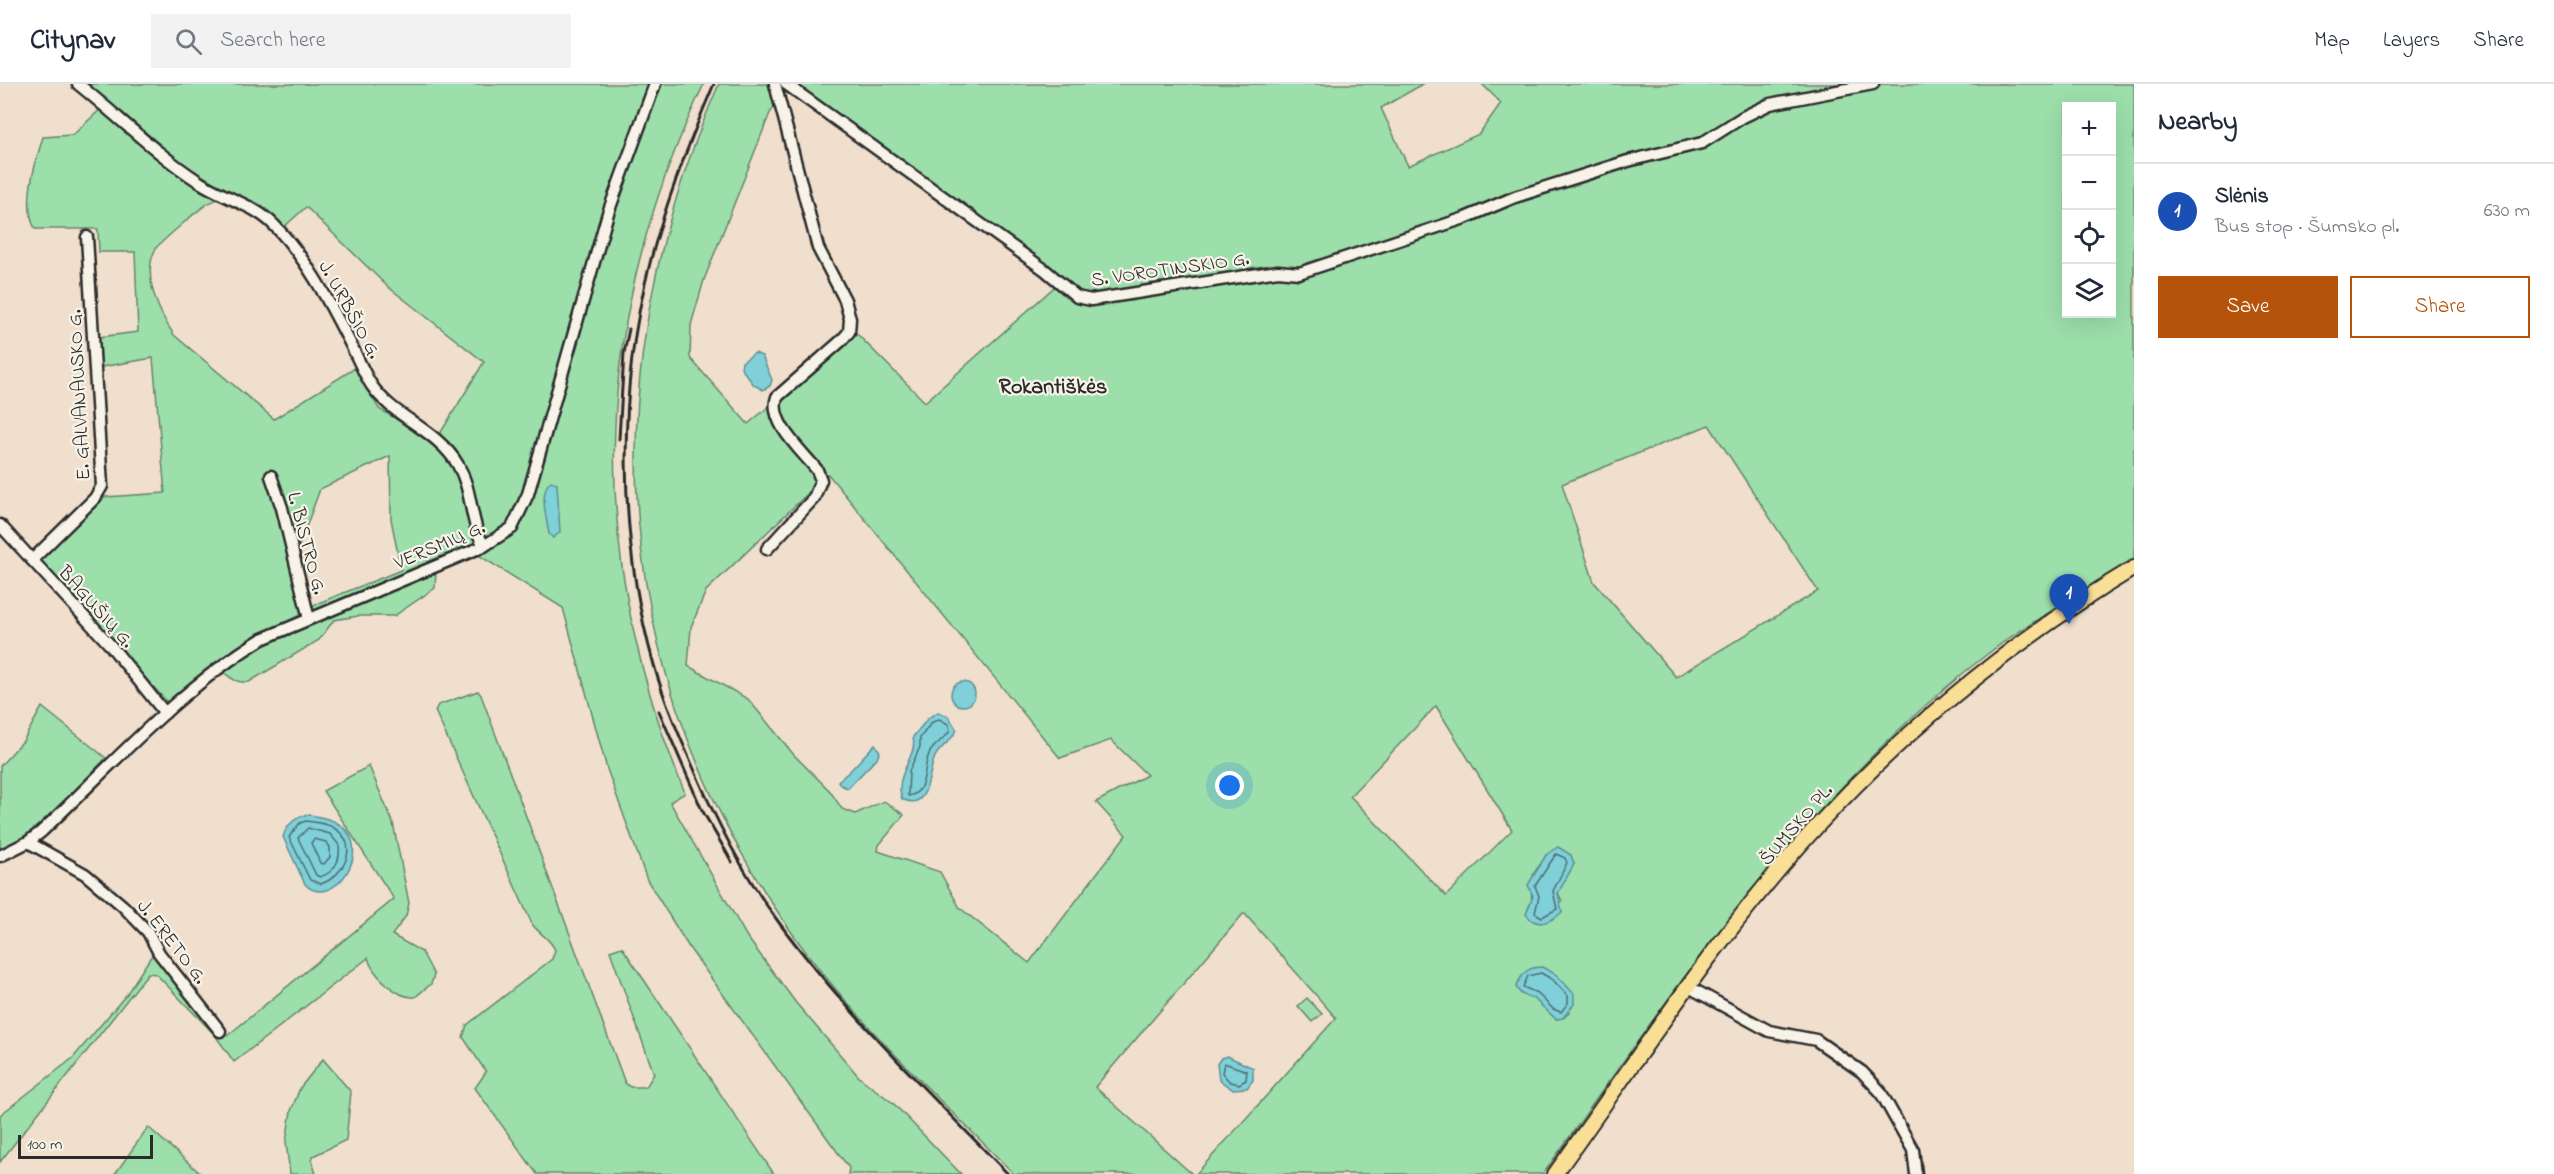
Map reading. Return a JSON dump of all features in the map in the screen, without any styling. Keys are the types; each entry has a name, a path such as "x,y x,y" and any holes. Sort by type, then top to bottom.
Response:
{"main road":[{"name":"ŠUMSKO PL.","path":"1555,1174 1689,987 1803,842 1896,746 2004,654 2134,568"}],"street":[{"name":"J. URBŠIO G.","path":"78,84 171,163 212,191 272,223 306,264 325,293 372,386 388,403 441,441 450,452 468,483 476,532 484,546"},
{"name":"VERSMIŲ G.","path":"0,856 28,842 165,713 229,659 262,639 484,546 504,535 520,515 608,213 655,84"},
{"path":"767,549 814,498 821,480 817,470 778,420 774,405 777,397 849,332 850,319 845,300 818,248 775,84"},
{"name":"S. VOROTINSKIO G.","path":"786,84 1045,270 1077,297 1091,300 1278,271 1299,273 1465,218 1515,197 1605,168 1701,143 1743,117 1770,104 1874,84"},
{"name":"E. GALVANAUSKO G.","path":"32,560 95,498 102,486 87,237"},
{"name":"L. BISTRO G.","path":"271,476 282,508 309,619"},
{"name":"BAGUŠIŲ G.","path":"0,525 111,646 165,713"},
{"name":"J. ERETO G.","path":"28,842 85,874 123,906 148,932 159,953 220,1031"},
{"path":"1689,987 1762,1028 1816,1040 1862,1072 1880,1090 1913,1150 1916,1174"}],"green space":[{"path":"88,84 704,84 667,172 639,260 622,348 615,437 617,525 630,614 652,703 685,793 670,802 747,937 796,1003 860,1078 893,1103 961,1174 848,1174 849,1168 690,949 647,880 607,769 563,608 477,554 436,571 435,588 394,616 358,616 334,620 319,640 249,682 233,679 213,665 168,703 40,561 105,497 165,493 153,358 101,367 99,337 138,332 135,252 99,252 98,229 35,229 31,219 31,183 43,137 73,135 108,102","holes":["234,193 259,204 284,227 306,207 387,286 484,362 435,442 379,409 355,368 274,419 174,335 158,305 151,282 150,270 156,248 205,206","390,456 391,519 401,570 311,606 298,549 320,489"]},
{"path":"719,84 1423,84 1381,108 1408,166 1479,134 1501,103 1482,84 2134,84 2134,562 1999,645 1916,714 1856,773 1798,835 1744,900 1641,1036 1543,1174 1196,1174 1336,1018 1244,913 1095,1087 1192,1174 1014,1174 868,1026 790,930 729,830 684,728 654,624 638,518 637,410 651,302 678,193","holes":["785,92 909,167 1061,281 925,402 856,333 748,424 690,358 691,325 704,280 770,113","1709,425 1818,591 1676,677 1594,582 1562,484","828,474 1060,758 1111,740 1147,775 1096,802 1126,835 1029,963 960,908 940,872 878,851 879,845 904,815 884,801 855,814 842,809 830,791 794,755 748,699 688,666 691,627 706,591","1436,706 1512,830 1446,896 1350,796","1546,855 1574,864 1558,893 1562,901 1541,923 1534,921 1532,880","1533,997 1570,1012 1563,1018 1556,1019"]},
{"path":"478,691 625,1083 630,1087 646,1087 654,1074 610,951 622,947 774,1174 537,1174 475,1088 486,1072 463,1037 467,1025 552,959 555,950 532,924 435,711 438,705"},
{"path":"42,707 106,758 39,827 27,837 0,850 0,766 23,741"},
{"path":"369,766 393,823 409,903 406,916 392,935 422,952 434,975 431,984 415,997 408,997 386,984 374,971 368,958 234,1062 215,1035 156,974 148,973 0,1162 0,1115 73,1058 126,995 152,955 227,1036 394,899 323,791"},
{"path":"1307,998 1322,1014 1312,1022 1298,1006"},
{"path":"323,1059 351,1092 346,1140 313,1156 312,1161 316,1174 290,1174 286,1142 291,1111 300,1088"},
{"path":"148,1127 201,1174 115,1174"}],"water":[{"path":"755,353 762,356 772,380 770,386 763,390 754,385 741,368 742,362"},
{"path":"551,481 557,484 560,532 553,538 549,534 544,506 545,492"},
{"path":"963,682 972,685 975,694 972,703 963,706 954,703 951,694 954,685"},
{"path":"938,712 948,716 957,730 936,755 923,795 911,802 902,799 901,782 912,752 913,737 928,718"},
{"path":"875,744 880,752 877,758 848,788 840,785 838,781"},
{"path":"310,815 337,823 349,834 353,847 352,861 346,873 338,884 327,890 316,890 305,884 283,837 293,822"},
{"path":"1558,847 1571,855 1574,864 1558,893 1562,912 1553,919 1539,923 1530,919 1526,914 1533,896 1528,885 1546,855"},
{"path":"1542,967 1557,975 1574,994 1574,1004 1563,1018 1556,1019 1533,998 1521,994 1516,987 1526,972 1532,968"},
{"path":"1227,1056 1253,1068 1253,1080 1247,1088 1232,1089 1219,1080 1217,1064 1221,1058"}],"railway":[{"path":"714,84 679,172 656,240 639,312 632,362 627,413 628,516 642,617 654,665 672,718 712,809 743,869 767,906 806,958 861,1022 1008,1174"},
{"path":"619,439 624,353 629,329"},
{"path":"659,711 702,810 732,862"}],"place":[{"name":"Slėnis","path":"2069,624"}],"district":[{"name":"Rokantiškės","path":"1053,385"}]}
